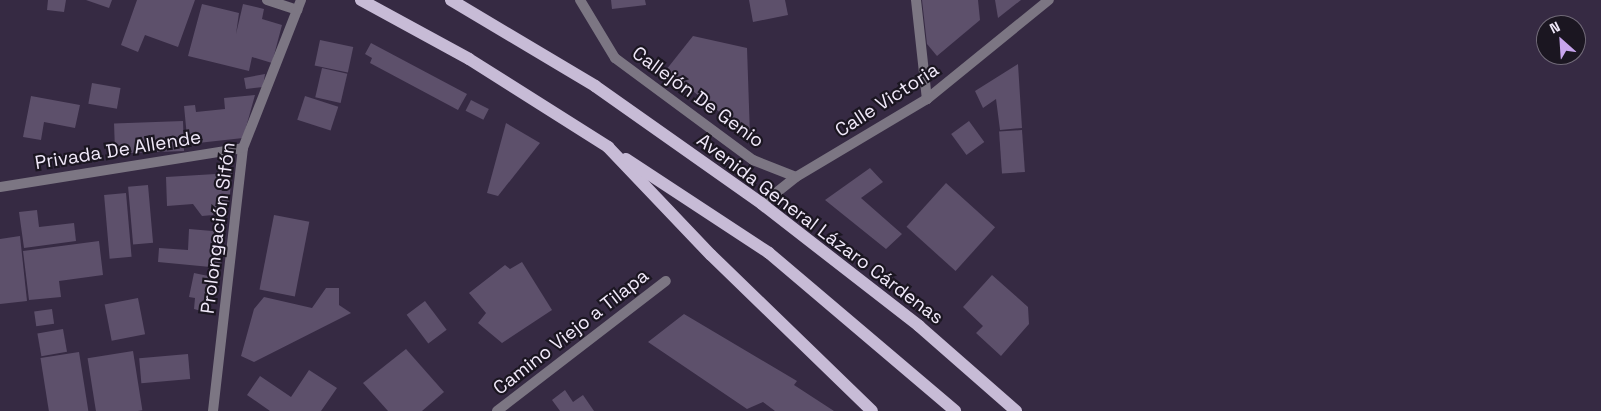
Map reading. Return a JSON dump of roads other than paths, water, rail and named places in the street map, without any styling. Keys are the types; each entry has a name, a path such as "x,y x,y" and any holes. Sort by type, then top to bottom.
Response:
{"main road":[{"path":"362,0 469,58 769,253 898,358 955,411"},
{"name":"Avenida General Lázaro Cárdenas","path":"451,0 595,86 762,204 919,326 1016,411"},
{"path":"608,147 711,255 872,411"}],"street":[{"path":"267,0 300,5"},
{"name":"Callejón De Genio","path":"580,0 615,58 753,160 796,177"},
{"path":"916,0 927,99"},
{"name":"Calle Victoria","path":"762,204 796,177 927,99 1049,0"},
{"name":"Prolongación Sifón","path":"213,411 242,148 300,5"},
{"name":"Privada De Allende","path":"0,187 242,148"},
{"name":"Camino Viejo a Tilapa","path":"498,411 666,281"}]}
